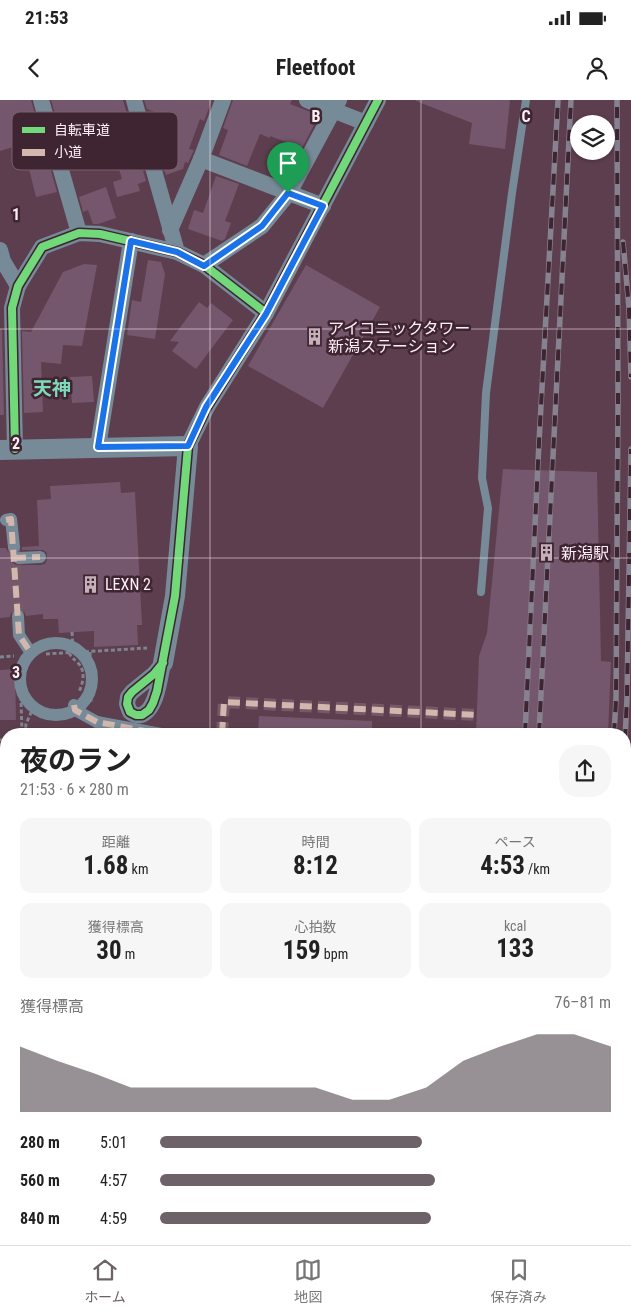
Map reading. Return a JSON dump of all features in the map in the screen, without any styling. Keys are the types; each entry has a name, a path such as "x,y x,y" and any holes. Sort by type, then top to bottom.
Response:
{"street":[{"path":"170,230 202,158 223,100"},
{"path":"307,100 336,105 366,124"},
{"path":"164,655 175,596 188,446 206,407 266,314 378,100"},
{"path":"204,266 262,226 288,193 336,105"},
{"path":"202,158 323,206"},
{"path":"61,170 79,234"},
{"path":"153,170 177,252"},
{"path":"188,446 7,450 6,337 18,286 42,247 79,234 100,234 177,252 204,266 266,314"},
{"path":"98,447 131,241"},
{"path":"1,257 18,286"},
{"path":"6,520 11,519 16,553 40,557"},
{"path":"18,616 19,635 35,654"},
{"path":"60,643 72,653 78,651 85,658 92,678 91,688 81,706 63,715 52,716 33,708 26,701 20,681 21,671 24,661 35,654 39,647 60,643"},
{"path":"74,708 97,722 129,728"}],"lane":[{"path":"481,592 488,508 482,478 486,393 526,100"}],"path":[{"path":"72,632 72,653 80,665 83,677 74,708"},
{"path":"90,652 92,712"},
{"path":"35,654 90,652 164,655"},
{"path":"0,657 20,656 24,728"},
{"path":"25,728 33,708"}],"building":[{"path":"0,100 31,100 34,112 12,112 12,147 0,151"},
{"path":"51,100 123,100 126,112 54,112"},
{"path":"144,100 212,100 204,121 200,119 189,149 194,150 188,163 185,162 183,169 166,175 164,170 178,170 178,112 155,112 147,109"},
{"path":"233,100 292,100 290,104 318,115 302,148 260,134 247,166 219,155 228,130 223,128"},
{"path":"416,100 510,100 505,149 469,144 472,123"},
{"path":"29,170 51,170 57,192 36,197"},
{"path":"119,170 143,170 146,181 138,184 140,191 117,197 113,182 122,179"},
{"path":"216,176 239,184 225,221 231,223 225,239 222,241 188,229 194,210 203,213"},
{"path":"106,187 116,218 93,224 88,210 83,212 79,197"},
{"path":"148,260 161,262 165,274 155,339 127,335 132,300 141,302"},
{"path":"84,264 97,265 82,346 63,345 61,364 41,362 43,412 24,413 22,331 31,332 63,272"},
{"name":"アイコニックタワー 新潟ステーション","path":"306,265 380,307 323,408 248,366"},
{"path":"199,302 207,308 211,303 233,320 196,369 172,351 179,342 170,341"},
{"path":"0,329 2,329 4,415 0,415"},
{"path":"92,376 94,402 72,403 70,377"},
{"name":"新潟駅","path":"503,469 597,472 601,661 611,662 608,728 476,728 479,656 487,633"},
{"name":"LEXN 2","path":"120,482 121,493 135,492 142,625 137,625 138,645 94,647 94,631 59,633 58,619 43,619 43,614 26,616 24,611 18,608 13,610 10,617 0,618 0,548 6,548 12,555 12,562 16,565 40,565 45,564 47,560 47,553 43,550 22,550 22,547 39,546 37,500 51,499 50,486"},
{"path":"15,669 16,720 0,720 0,670"},
{"path":"259,716 372,721 372,728 258,728"}],"tunnel":[{"path":"14,547 18,616"},
{"path":"222,728 224,702 477,715"}],"railway":[{"path":"525,728 558,100"},
{"path":"539,728 571,100"},
{"path":"614,728 618,403 617,100"},
{"path":"623,242 629,308 631,377"},
{"path":"626,728 631,449"}],"marked path":[{"path":"6,520 11,519 19,635 31,653"},
{"path":"14,558 40,557"},
{"path":"222,728 224,702 477,715"},
{"path":"74,705 75,710 97,722 129,728"}],"cycle path":[{"path":"163,663 154,674 128,697 127,704 130,712 142,715 149,710 157,691 175,596 188,446 207,407 266,313 378,100"},
{"path":"15,449 12,308 18,286 42,247 79,233 100,234 177,252 204,265 266,313"}],"place":[{"name":"アイコニックタワー 新潟ステーション","path":"314,337"},
{"name":"新潟駅","path":"547,553"},
{"name":"LEXN 2","path":"91,584"}],"district":[{"name":"天神","path":"52,388"}],"route":[{"path":"288,193 323,206 266,314 206,407 188,446 98,447 131,241 177,252 204,266 262,226 288,193"}]}
